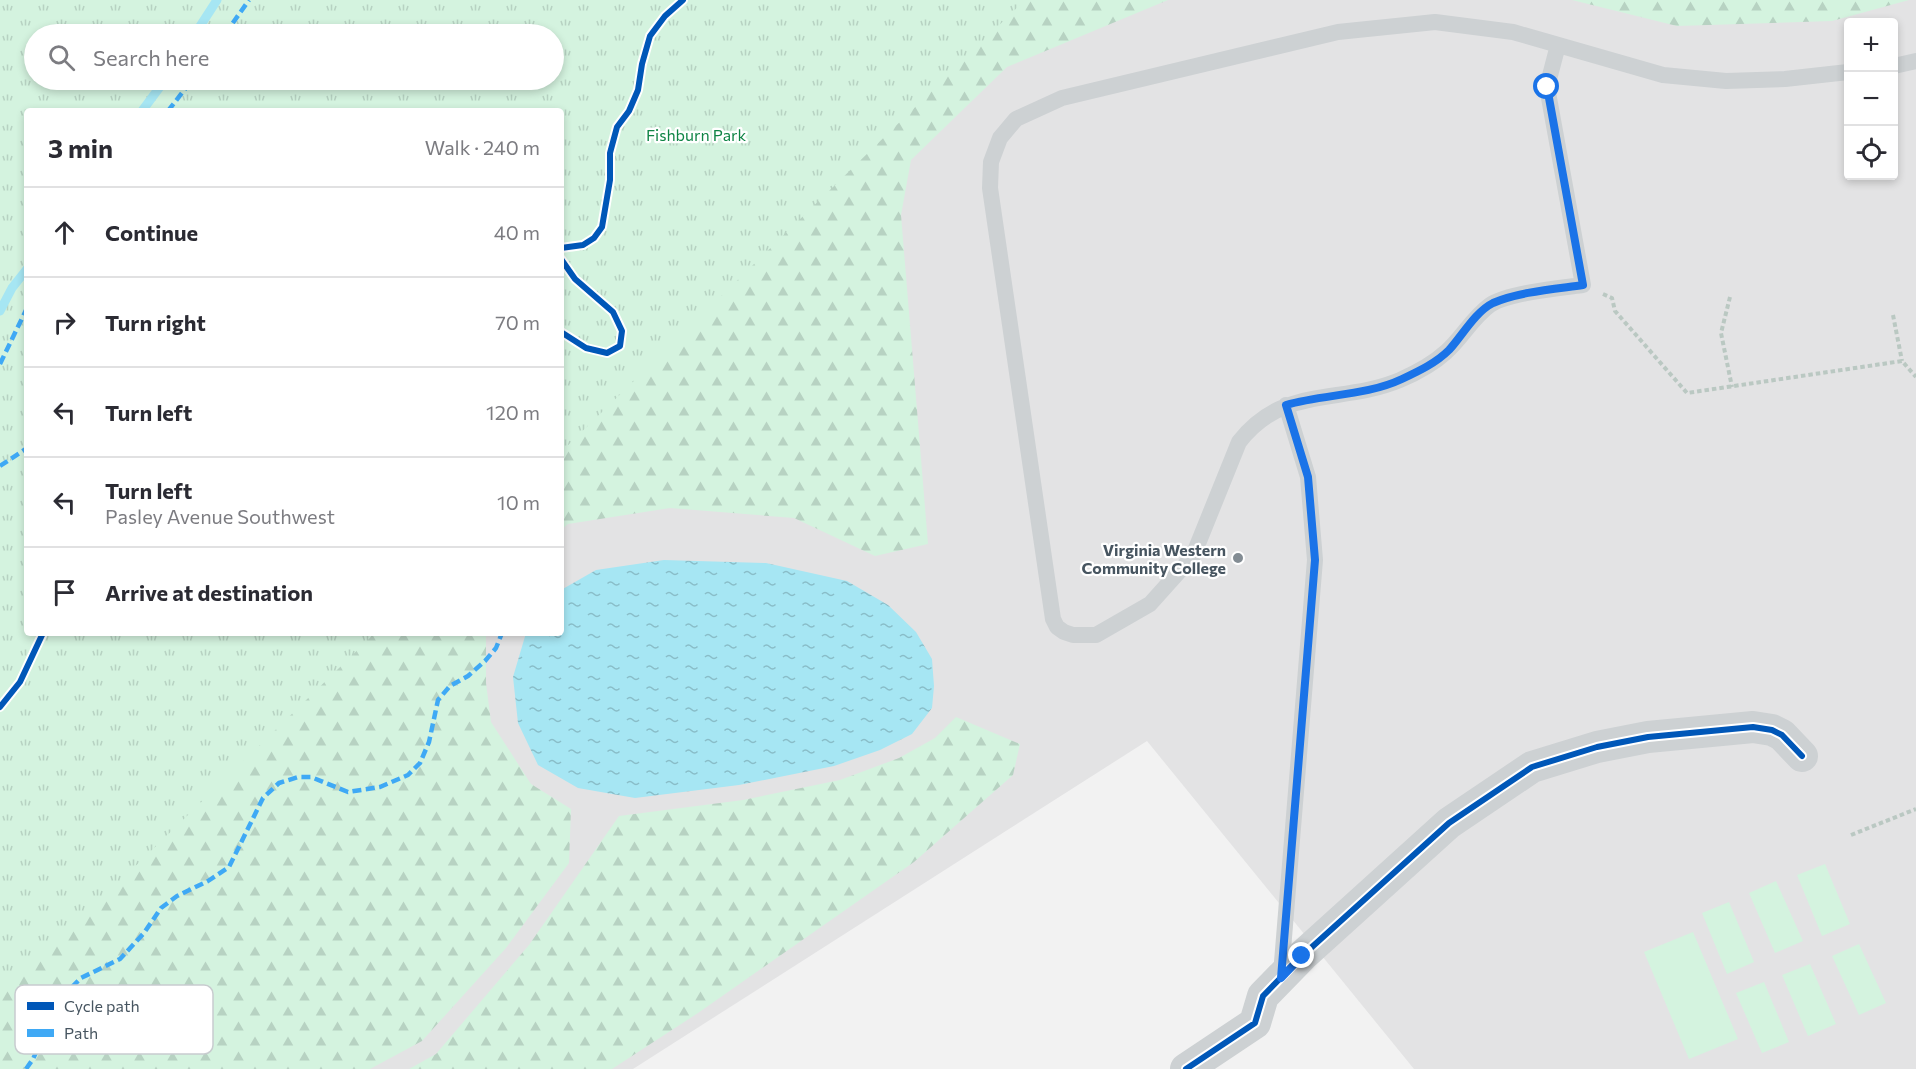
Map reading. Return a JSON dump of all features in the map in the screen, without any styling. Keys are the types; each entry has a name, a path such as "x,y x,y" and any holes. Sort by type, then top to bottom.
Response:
{"street":[{"path":"1186,1069 1255,1023 1263,996 1302,956 1449,823 1532,767 1597,747 1648,737 1753,727 1772,730 1782,735 1802,756"}],"lane":[{"path":"1558,45 1547,87 1583,285 1514,297 1491,304 1447,351 1429,365 1400,380 1369,390 1306,399 1286,405 1259,420 1239,442 1193,556 1150,604 1096,634 1073,636 1057,627 1053,619 990,188 991,162 1000,138 1016,119 1062,98 1338,32 1435,22 1513,32 1663,75 1726,81 1785,79 1844,72"},
{"path":"1898,65 1916,61"},
{"path":"1281,978 1315,560 1308,477 1286,405"}],"path":[{"path":"1730,297 1721,333 1732,387"},
{"path":"1615,311 1687,393 1902,361"},
{"path":"1893,315 1902,361 1916,377"},
{"path":"1851,834 1916,809"}],"shaded area":[{"name":"Virginia Western Community College","path":"1055,0 1916,0 1916,1069 1414,1069 1147,741 633,1069 0,1069 15,1053 213,1054 213,985 79,985 405,636 564,636 564,481"}],"green space":[{"name":"Fishburn Park","path":"0,0 1025,0 564,449 564,108 24,108 24,636 372,636 0,998"},
{"path":"272,0 1168,0 1007,67 911,160 901,215 928,544 875,556 794,518 670,508 568,524 564,527 564,108 226,108 437,90 564,90 564,24 471,24"},
{"path":"1572,0 1909,0 1832,21 1677,26"},
{"path":"0,419 24,609 24,636 486,636 486,683 491,722 531,784 571,809 569,863 506,948 422,1041 370,1069 0,1069"},
{"path":"956,717 1020,744 1013,775 914,862 698,1013 612,1069 409,1069 436,1054 529,945 619,816 743,800 840,780 899,758 935,738"},
{"path":"1825,864 1850,924 1822,936 1797,875"},
{"path":"1776,881 1803,941 1775,953 1749,893"},
{"path":"1729,902 1754,962 1727,974 1702,913"},
{"path":"1693,932 1738,1039 1689,1059 1644,952"},
{"path":"1859,944 1886,1003 1859,1015 1832,956"},
{"path":"1810,964 1836,1024 1808,1036 1782,975"},
{"path":"1764,982 1789,1042 1762,1053 1736,993"}],"water":[{"path":"664,560 766,563 847,581 888,605 916,632 932,659 934,686 932,708 912,734 880,750 834,766 739,785 635,798 578,788 538,765 518,723 513,677 525,636 564,636 564,588 596,570"}],"waterway":[{"path":"201,24 217,0"},
{"path":"144,108 158,90"},
{"path":"0,311 12,288 24,273"}],"marked path":[{"path":"232,24 249,0"},
{"path":"170,108 184,90"},
{"path":"0,364 24,314"},
{"path":"0,466 24,450"},
{"path":"74,985 81,978 120,959 144,933 161,908 177,896 208,881 229,867 263,798 279,783 298,777 311,777 348,792 380,787 408,775 420,763 429,742 438,700 450,686 468,676 485,661 496,648 501,636"},
{"path":"26,1069 35,1054"}],"cycle path":[{"path":"564,248 583,245 594,238 602,227 610,180 610,153 617,127 629,111 638,90 650,36 665,16 683,0"},
{"path":"564,263 575,279 613,312 622,331 620,346 607,353 586,348 564,334"},
{"path":"0,707 20,682 42,636"},
{"path":"1186,1069 1255,1023 1263,996 1302,956 1449,823 1532,767 1597,747 1648,737 1753,727 1772,730 1782,735 1802,756"}],"place":[{"name":"Virginia Western Community College","path":"1238,558"}],"route":[{"path":"1302,956 1281,978 1315,560 1308,477 1286,405 1306,399 1369,390 1400,380 1429,365 1447,351 1491,304 1514,297 1583,285 1547,87"}]}
